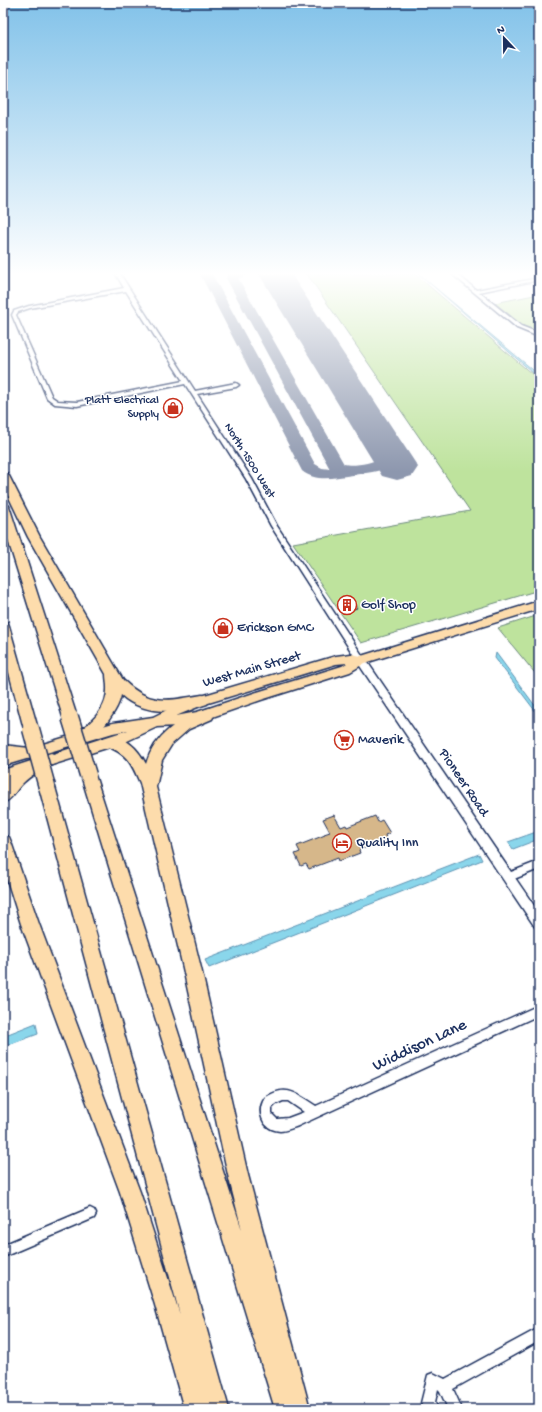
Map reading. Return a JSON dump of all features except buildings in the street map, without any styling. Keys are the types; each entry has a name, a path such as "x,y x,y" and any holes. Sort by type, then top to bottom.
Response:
{"highway":[{"path":"3,474 34,537 110,670 124,690 134,698 145,703 166,706 202,700"},
{"path":"3,506 287,1409"},
{"path":"3,626 217,1409"},
{"path":"72,741 92,729 109,712 114,694 114,682 110,670"},
{"path":"150,793 153,765 165,740 185,724 207,714"},
{"path":"111,742 124,746 134,756 144,773 150,793 194,975 238,1175 298,1409"},
{"path":"3,751 33,753"},
{"path":"3,797 10,786 21,775 35,766 51,759"},
{"path":"4,845 30,924 130,1192 166,1305 196,1409"}],"main road":[{"name":"West Main Street","path":"3,761 113,728 155,722 178,721 207,714 253,697 346,669 361,660 539,605"},
{"name":"West Main Street","path":"3,775 130,735 184,707 202,700 336,660 351,658 361,660"}],"street":[{"path":"25,340 50,398 57,403 77,404 186,382"},
{"name":"North 1500 West","path":"160,340 249,479 274,526 361,660"},
{"path":"193,393 236,385"},
{"name":"Pioneer Road","path":"361,660 539,923"},
{"path":"509,877 539,865"},
{"name":"Widdison Lane","path":"315,1112 539,1010"},
{"path":"3,1251 90,1214"},
{"path":"429,1406 439,1383 539,1334"},
{"path":"439,1383 455,1409"}],"green space":[{"path":"352,340 492,340 539,380 539,590 361,643 293,543 470,511"},
{"path":"539,615 539,678 498,628"}],"water":[{"path":"495,340 497,340 539,375 539,378"},
{"path":"496,653 539,711 539,716 495,658"},
{"path":"539,831 539,839 513,849 508,842"},
{"path":"479,854 482,860 209,968 205,960"},
{"path":"36,1023 38,1034 3,1047 3,1036"}],"taxiway":[{"path":"241,340 308,467 312,471 323,474 352,470"},
{"path":"266,340 337,467 352,470"},
{"path":"352,470 380,464 384,462 388,453"}],"runway":[{"path":"317,340 397,467"}],"place":[{"name":"Platt Electrical Supply","path":"173,408"},
{"name":"Golf Shop","path":"347,605"},
{"name":"Erickson GMC","path":"223,628"},
{"name":"Maverik","path":"344,740"},
{"name":"Quality Inn","path":"342,843"}]}
